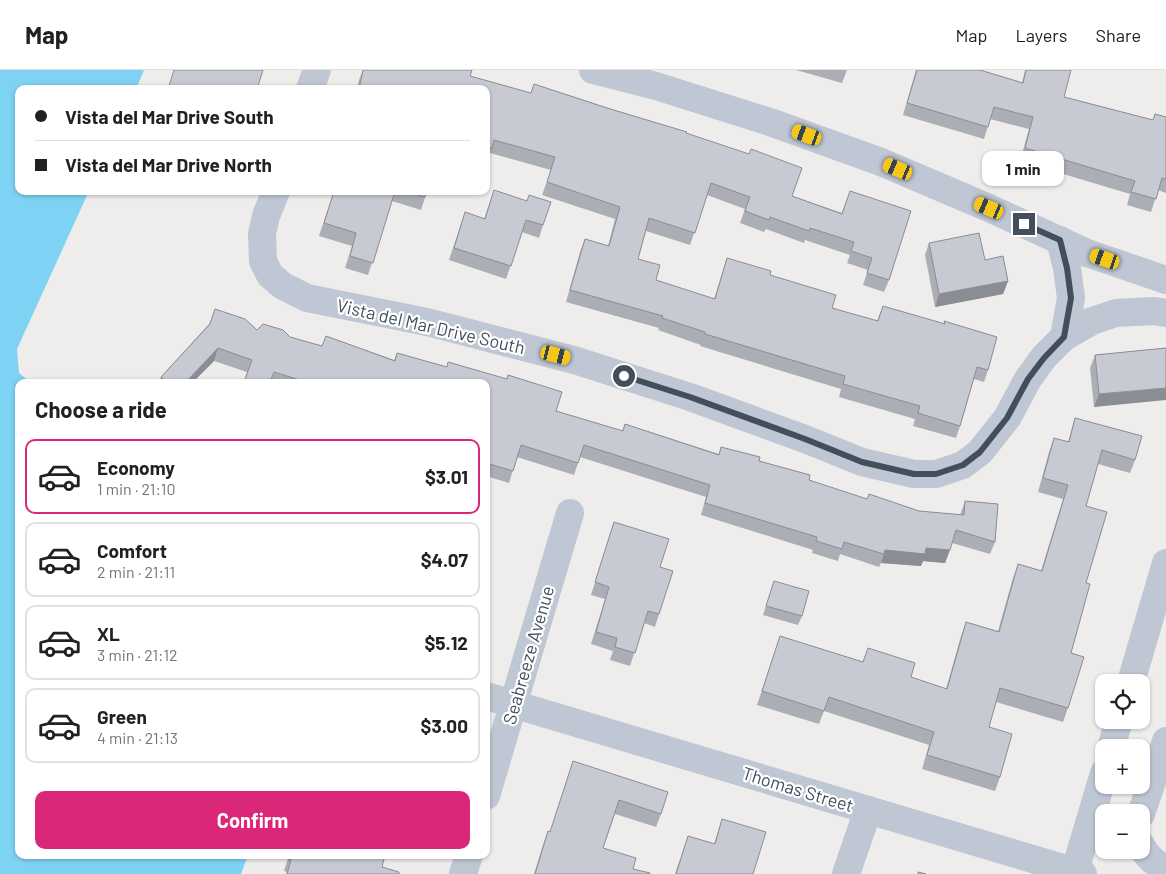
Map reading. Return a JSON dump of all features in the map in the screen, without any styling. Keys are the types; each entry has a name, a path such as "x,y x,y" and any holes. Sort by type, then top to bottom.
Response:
{"street":[{"path":"593,70 656,86 798,132 880,162 1087,253 1166,280"},
{"name":"Vista del Mar Drive South","path":"274,195 266,216 262,234 263,261 270,275 283,286 307,298 426,322 574,360 690,397 862,462 914,474 936,474 963,465 980,452 1007,418 1028,379 1044,358 1064,337 1092,320 1116,313 1154,311 1166,313"},
{"path":"1060,240 1067,268 1071,298 1064,337"},
{"name":"Seabreeze Avenue","path":"490,782 570,513"},
{"path":"1133,674 1166,563"},
{"name":"Thomas Street","path":"490,697 1077,873"},
{"path":"1150,772 1166,741"},
{"path":"1077,873 1098,794"},
{"path":"846,874 868,810"},
{"path":"1150,858 1166,868"},
{"path":"463,874 468,859"}],"water":[{"path":"0,70 144,70 138,85 15,85 15,195 87,195 17,349 19,373 26,379 15,379 15,859 247,859 241,874 0,874"}],"building":[{"path":"174,70 263,70 258,85 169,85"},
{"path":"363,70 472,70 470,76 531,93 534,84 687,132 749,154 751,149 802,168 792,196 842,214 850,191 911,211 889,280 867,273 872,258 851,251 854,242 810,228 809,231 770,217 769,220 745,211 750,197 711,183 695,233 649,218 638,259 660,265 656,280 715,299 727,258 771,271 770,275 836,295 832,308 878,321 883,306 945,324 944,321 997,337 988,370 977,367 960,426 918,413 920,406 843,384 845,376 705,334 705,332 662,318 663,316 570,290 585,239 609,246 620,207 547,182 555,157 494,140 492,148 490,147 490,85 360,85"},
{"path":"917,70 980,70 1023,83 1026,70 1071,70 1064,97 1153,120 1155,114 1166,117 1166,179 1162,178 1156,199 1131,192 1135,181 1025,148 1033,117 994,107 988,127 907,103"},
{"path":"494,190 527,201 529,195 551,202 543,225 526,220 511,266 454,248 465,212 485,219"},
{"path":"333,195 394,195 373,263 350,256 356,233 324,223"},
{"path":"979,233 985,260 1003,256 1008,281 939,294 929,243"},
{"path":"215,309 245,319 257,330 263,324 283,330 290,337 322,346 326,336 395,361 397,353 447,367 448,362 507,379 508,375 562,392 556,411 623,431 625,424 719,455 721,447 760,457 759,461 810,475 809,480 867,499 869,494 919,511 964,515 965,501 998,504 995,542 956,530 950,550 926,548 925,554 885,550 884,554 844,542 842,549 816,541 817,537 705,503 710,485 584,445 578,463 521,445 513,471 490,464 490,379 296,379 274,372 271,379 245,379 252,360 218,348 189,379 163,379 161,377 210,324"},
{"path":"1166,348 1166,388 1099,394 1095,355"},
{"path":"1075,418 1142,436 1135,460 1102,450 1086,506 1107,512 1086,583 1090,584 1071,653 1084,657 1068,708 1000,688 989,727 1012,734 1000,777 927,755 934,732 829,697 824,711 762,691 780,636 863,662 868,648 915,663 911,677 947,689 966,622 999,632 1018,564 1042,571 1068,485 1043,478 1054,438 1069,442"},
{"path":"614,522 669,539 660,567 673,571 659,614 648,611 635,653 615,647 617,638 596,632 609,587 595,582"},
{"path":"774,581 809,591 802,616 766,606"},
{"path":"573,761 668,792 661,814 619,800 603,848 636,858 633,869 650,874 535,874"},
{"path":"722,819 766,832 753,874 676,874 688,836 715,844"},
{"path":"288,859 384,859 382,867 399,872 399,874 287,874 291,860"}],"route":[{"path":"624,376 690,397 862,462 914,474 936,474 963,465 980,452 1007,418 1028,379 1044,358 1064,337 1071,298 1067,268 1060,240 1024,224"}]}
